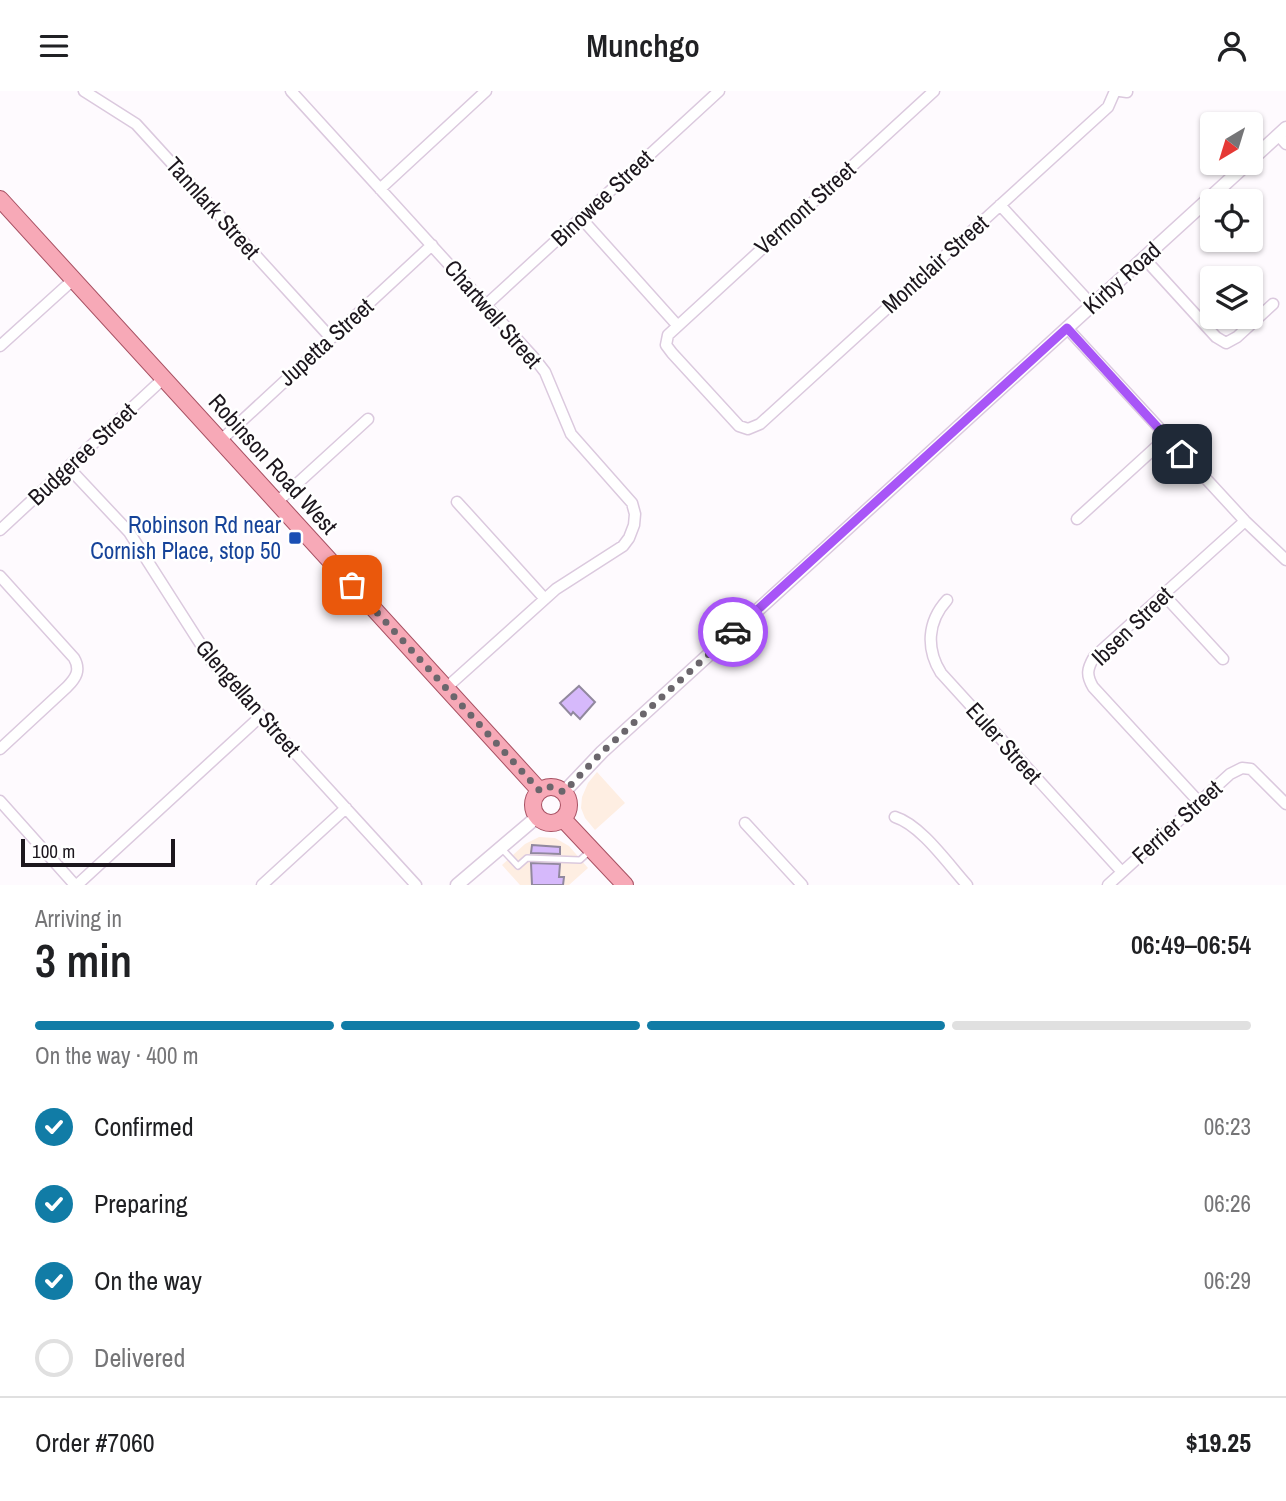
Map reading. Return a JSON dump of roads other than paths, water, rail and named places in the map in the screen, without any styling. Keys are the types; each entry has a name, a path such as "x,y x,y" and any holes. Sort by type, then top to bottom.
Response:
{"main road":[{"name":"Robinson Road West","path":"0,199 540,791"},
{"path":"550,787 564,792 569,802 567,814 550,823 537,817 533,805 540,791 550,787"},
{"path":"563,818 625,885"}],"street":[{"name":"Tannlark Street","path":"84,91 136,124 331,338"},
{"name":"Chartwell Street","path":"290,91 541,366 571,434 625,493 635,514 632,532 626,543 545,599 446,688"},
{"path":"380,189 486,91"},
{"name":"Binowee Street","path":"486,305 719,91"},
{"name":"Vermont Street","path":"677,325 934,91"},
{"name":"Montclair Street","path":"677,325 666,338 668,349 733,421 748,429 760,424 1108,107 1117,91 1127,92"},
{"name":"Kirby Road","path":"1264,150 1283,136"},
{"name":"Kirby Road","path":"564,792 622,733 1235,175"},
{"path":"1000,205 1092,305"},
{"path":"581,218 677,325"},
{"name":"Jupetta Street","path":"220,441 432,245"},
{"path":"1144,258 1216,337 1226,343 1237,337 1273,304"},
{"path":"0,346 74,279"},
{"path":"1067,328 1245,521 1286,560"},
{"name":"Budgeree Street","path":"0,530 164,378"},
{"path":"277,502 368,419"},
{"path":"1076,519 1167,437"},
{"name":"Glengellan Street","path":"68,467 129,532 204,652 416,885"},
{"path":"457,502 545,599"},
{"name":"Ibsen Street","path":"1199,802 1088,678 1087,668 1094,657 1245,521"},
{"path":"0,576 74,658 78,669 75,678 67,687 0,749"},
{"path":"1164,595 1223,659"},
{"name":"Euler Street","path":"947,600 933,619 930,648 941,673 1122,872"},
{"path":"0,801 76,885 261,716"},
{"name":"Ferrier Street","path":"1108,885 1230,774 1242,768 1251,769 1286,804"},
{"path":"262,885 346,808"},
{"path":"457,885 537,817"},
{"path":"895,817 916,829 967,885"},
{"path":"745,823 802,885"}],"lane":[{"path":"500,846 518,866 527,857 580,860 592,849"}],"place":[{"name":"Robinson Rd near Cornish Place, stop 50","path":"295,538"}]}
